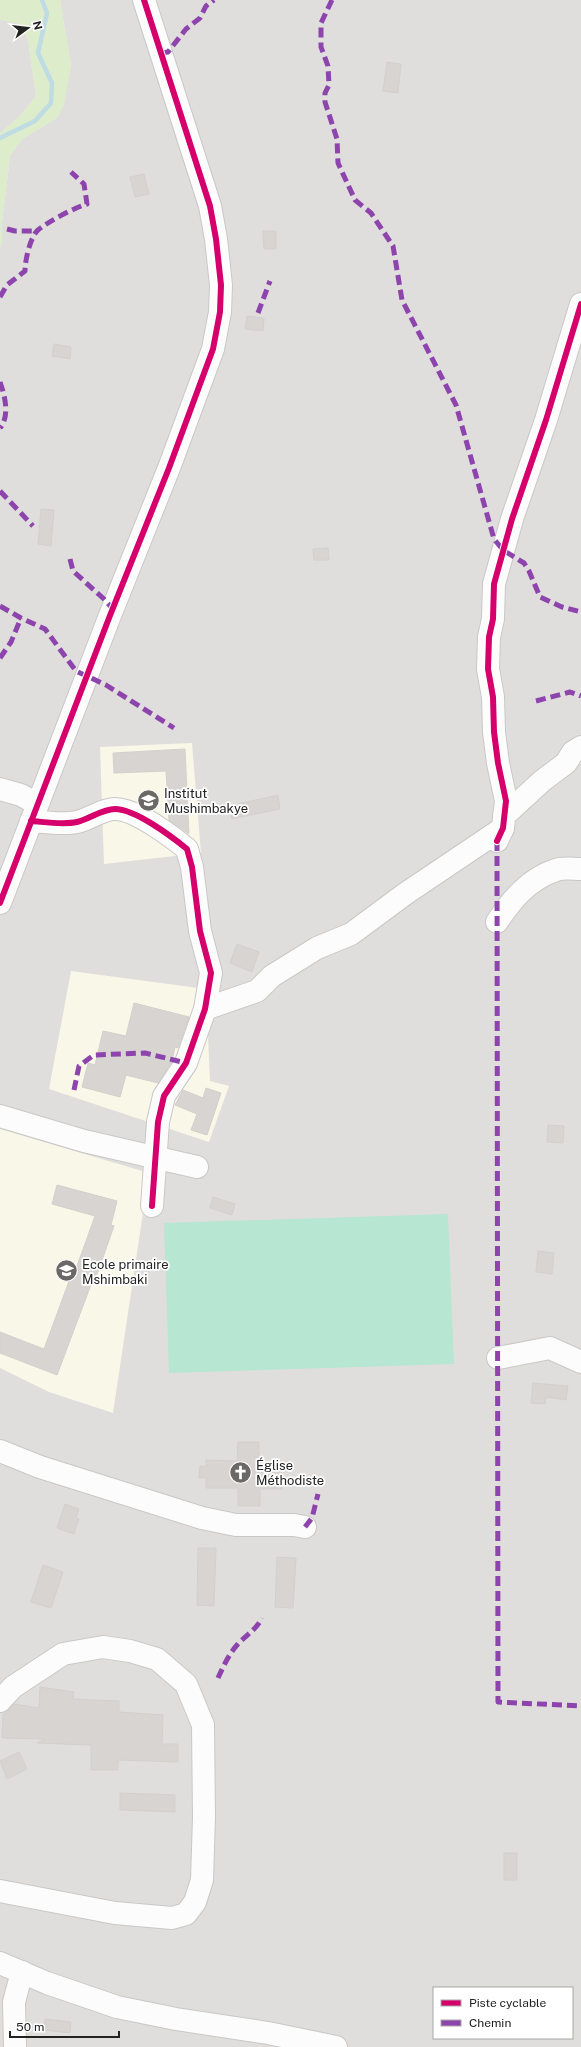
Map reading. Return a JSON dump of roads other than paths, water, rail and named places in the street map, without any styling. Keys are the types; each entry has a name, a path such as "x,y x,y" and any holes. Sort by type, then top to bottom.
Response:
{"street":[{"path":"0,903 198,390 214,344 220,312 221,285 216,239 210,206 144,0"},
{"path":"501,828 506,801 498,763 494,732 493,697 488,669 494,584 512,519 546,420 581,304"},
{"path":"205,1009 256,992 272,976 317,948 351,934 405,894 501,828 542,781 566,763 573,752 581,747"},
{"path":"0,789 21,795 34,812 76,823 92,818 106,810 116,809 134,813 187,849 192,867 200,931 211,973 205,1009 186,1063 164,1096 158,1122 152,1206"},
{"path":"497,922 520,891 534,881 557,869 581,869"},
{"path":"0,1116 84,1141 198,1167"},
{"path":"498,1358 550,1348 581,1362"},
{"path":"0,1451 40,1467 202,1518 236,1525 294,1525 305,1527"},
{"path":"0,1701 14,1687 63,1654 103,1647 130,1651 157,1659 186,1684 203,1725 204,1817 202,1880 195,1902 186,1914 172,1918 115,1913 0,1891"},
{"path":"0,1963 53,1986 117,2007 176,2018 268,2040 336,2047"},
{"path":"15,2047 14,2002 22,1972"}],"waterway":[{"path":"0,138 35,121 51,103 52,83 38,53 47,13 42,0"}],"place":[{"name":"Institut Mushimbakye","path":"149,800"},
{"name":"Ecole primaire Mshimbaki","path":"67,1271"},
{"name":"Église Méthodiste","path":"241,1472"}]}
